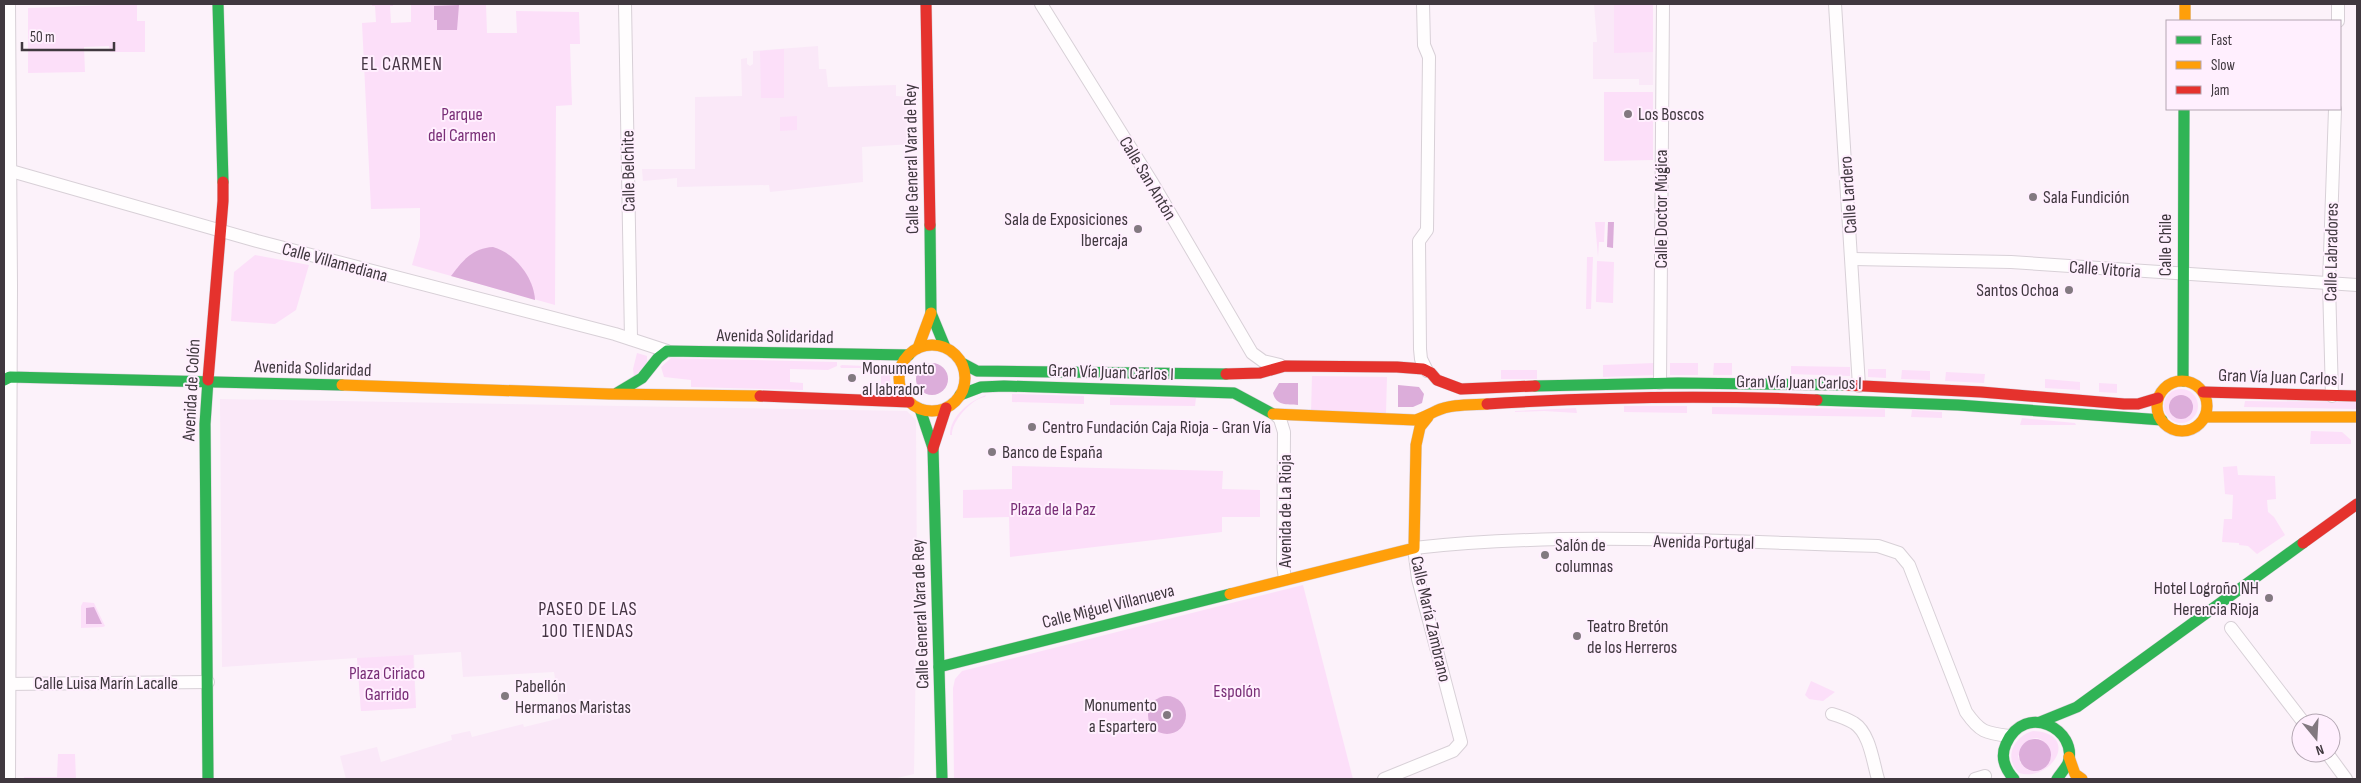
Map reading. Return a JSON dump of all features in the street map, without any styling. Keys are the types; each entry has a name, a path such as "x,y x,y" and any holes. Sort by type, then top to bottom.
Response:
{"main road":[{"name":"Avenida de Colón","path":"208,779 205,424 219,230 223,201 218,4"},
{"name":"Calle General Vara de Rey","path":"918,348 931,313 926,4"},
{"path":"2185,4 2185,20"},
{"name":"Calle Chile","path":"2183,381 2184,110"},
{"name":"Calle General Vara de Rey","path":"931,313 945,347"},
{"path":"927,345 945,347 958,357 962,364 965,379 960,395 946,408 938,410 920,409 904,396 899,378 904,361 918,348 927,345"},
{"name":"Avenida Solidaridad","path":"614,394 637,383 651,370 654,361 667,351 909,355"},
{"name":"Gran Vía Juan Carlos I","path":"962,364 977,371 1203,375 1260,373 1285,366 1397,367 1427,371 1437,380 1451,388 1460,389 1660,383 1859,386 2009,393 2124,404 2138,404 2158,398"},
{"path":"651,370 654,380 668,395"},
{"path":"1259,405 1254,390 1260,373"},
{"name":"Avenida Solidaridad","path":"6,377 208,381 614,394 816,397 910,402"},
{"path":"1432,414 1441,401 1441,391 1437,380"},
{"path":"2177,381 2183,381 2195,384 2203,392 2207,404 2205,417 2196,427 2185,431 2171,428 2162,420 2157,410 2158,398 2165,387 2177,381"},
{"name":"Gran Vía Juan Carlos I","path":"960,395 981,387 1004,386 1234,393 1248,397 1276,416 1301,418 1407,420 1464,405 1550,400 1800,399 1958,405 2162,420"},
{"name":"Gran Vía Juan Carlos I","path":"2203,392 2357,396"},
{"name":"Calle General Vara de Rey","path":"933,448 946,408"},
{"name":"Calle General Vara de Rey","path":"920,409 933,448 942,779"},
{"name":"Calle María Zambrano","path":"1414,548 1413,521 1418,436 1423,421 1432,414"},
{"path":"2205,417 2357,417"},
{"path":"1407,420 1414,424 1418,436"},
{"path":"2012,778 2003,758 2004,747 2009,736 2019,726 2040,722 2077,707 2357,504"},
{"name":"Avenida Portugal","path":"1285,579 1414,548"},
{"name":"Calle Miguel Villanueva","path":"939,667 1285,579"},
{"path":"2057,779 2064,772 2070,725 2077,707"},
{"path":"2040,722 2048,723 2058,730 2075,774 2082,779"}],"street":[{"path":"9,4 6,377 6,684 9,779"},
{"name":"Calle Belchite","path":"625,4 631,339"},
{"name":"Calle San Antón","path":"1041,4 1153,184 1255,356 1260,365 1260,373"},
{"path":"1423,4 1424,45 1429,57 1427,230 1419,241 1420,349 1421,359 1427,371"},
{"name":"Calle Doctor Múgica","path":"1660,383 1663,4"},
{"name":"Calle Lardero","path":"1835,4 1853,259 1859,386"},
{"path":"2338,4 2338,20"},
{"name":"Calle Labradores","path":"2332,396 2329,283 2335,110"},
{"name":"Calle Villamediana","path":"7,170 219,230 631,339 667,351"},
{"name":"Calle Vitoria","path":"1853,259 2011,262 2357,285"},
{"path":"1244,374 1255,356 1269,364 1285,366"},
{"name":"Avenida de La Rioja","path":"1276,416 1283,428 1285,444 1283,565 1285,579"},
{"name":"Avenida de La Rioja","path":"1285,444 1288,427 1295,420 1301,418"},
{"name":"Avenida Portugal","path":"1414,548 1441,544 1554,540 1665,540 1878,546 1899,553 1909,564 1966,712 1976,726 1987,733 2009,736"},
{"name":"Calle María Zambrano","path":"1384,779 1453,751 1461,742 1418,579 1414,548"},
{"path":"2231,628 2296,713"},
{"name":"Calle Luisa Marín Lacalle","path":"6,684 208,682"},
{"path":"1832,714 1853,722 1860,728 1865,737 1878,779"},
{"path":"2334,763 2346,779"}],"shaded area":[{"name":"Los Boscos","path":"1594,4 1614,4 1614,52 1653,52 1653,85 1639,85 1639,79 1593,79 1593,42 1597,42"},
{"path":"459,5 457,30 437,30 437,20 434,20 434,6"},
{"path":"818,46 819,69 826,69 828,87 896,85 896,96 912,97 913,144 862,147 863,182 770,192 769,185 677,187 677,178 643,181 642,169 695,169 695,97 742,96 741,59 747,58 747,64 750,66 753,64 753,51"},
{"path":"1608,222 1614,222 1613,248 1607,247"},
{"path":"493,247 509,255 522,268 531,283 535,300 451,276 474,252"},
{"path":"932,363 943,368 948,379 943,390 932,395 921,390 916,379 921,368"},
{"path":"1279,383 1298,383 1298,405 1282,404 1274,397 1273,393"},
{"path":"1398,385 1419,387 1424,394 1422,403 1413,407 1398,407"},
{"path":"2181,395 2189,399 2193,407 2189,415 2181,419 2173,415 2169,407 2173,399"},
{"path":"220,399 907,411 916,420 917,587 914,774 893,779 346,779 340,756 377,747 381,762 452,740 451,735 470,731 472,737 523,724 524,727 561,718 554,672 463,677 461,652 414,655 416,708 361,711 357,658 222,667"},
{"path":"94,607 102,624 86,624 86,608"},
{"path":"1167,696 1180,702 1186,715 1180,728 1167,734 1154,728 1148,715 1154,702"},
{"path":"2035,739 2047,743 2051,755 2047,767 2035,771 2023,767 2019,755 2023,743"}],"green space":[{"path":"137,4 137,21 145,21 145,52 110,52 109,46 84,47 85,72 28,73 28,8"},
{"name":"Parque del Carmen","path":"372,4 393,4 393,6 390,6 391,23 411,22 411,4 486,4 487,33 517,33 516,11 579,12 580,44 570,44 572,105 556,106 555,305 412,265 420,237 420,208 371,209 362,23 376,22 375,6 372,6"},
{"path":"1614,4 1653,4 1653,52 1614,53"},
{"path":"784,49 784,98 761,98 760,51"},
{"name":"Los Boscos","path":"1604,92 1653,92 1653,160 1604,161"},
{"path":"797,116 797,130 780,131 780,117"},
{"path":"1595,222 1605,222 1604,242 1599,242 1598,257"},
{"path":"255,255 309,265 296,310 275,324 231,321 234,272"},
{"path":"1587,257 1593,257 1591,309 1586,309"},
{"path":"1597,261 1614,262 1613,303 1596,302"},
{"path":"637,353 647,356 647,363 634,377 633,369"},
{"path":"671,358 837,362 837,366 828,370 790,369 790,382 803,383 803,390 691,387 691,380 664,377 661,367"},
{"path":"1654,363 1655,375 1603,377 1603,365"},
{"path":"1670,363 1698,363 1698,375 1670,375"},
{"path":"1714,363 1732,363 1732,375 1713,375"},
{"path":"881,365 892,365 890,375 891,390 881,390"},
{"path":"840,366 865,366 867,373 864,375 860,368 841,368"},
{"path":"1791,366 1850,367 1850,376 1791,374"},
{"path":"1868,369 1886,369 1886,378 1868,377"},
{"path":"1501,370 1537,370 1537,379 1501,379"},
{"path":"1902,370 1930,371 1930,380 1901,379"},
{"path":"1946,372 1985,374 1984,383 1945,381"},
{"path":"1312,376 1387,377 1386,413 1311,412"},
{"path":"2045,379 2080,382 2080,390 2045,388"},
{"path":"2099,383 2117,384 2117,393 2099,392"},
{"path":"2181,389 2193,394 2198,406 2193,418 2181,423 2169,418 2164,406 2169,394"},
{"path":"1012,394 1084,396 1084,404 1012,402"},
{"path":"1110,397 1196,398 1195,406 1110,405"},
{"path":"980,398 963,412 955,424 952,435 950,435 953,422 968,405"},
{"path":"2245,401 2357,402 2357,409 2244,407"},
{"path":"1624,406 1687,406 1687,413 1624,412"},
{"path":"1712,407 1885,409 1885,417 1712,414"},
{"path":"1576,408 1577,413 1515,412 1515,411"},
{"path":"1912,410 1942,412 1942,418 1911,417"},
{"path":"2022,418 2075,423 2076,425 2020,425"},
{"path":"2311,431 2342,432 2351,440 2351,444 2310,444"},
{"name":"Plaza de la Paz","path":"1012,466 1223,471 1222,489 1260,490 1260,517 1222,517 1222,532 1010,557 1009,517 963,518 963,490 1012,489"},
{"path":"2237,466 2238,475 2275,476 2276,499 2267,500 2268,512 2274,517 2285,535 2257,554 2248,546 2239,545 2239,543 2222,542 2224,519 2232,519 2233,495 2225,494 2223,467"},
{"name":"Espolón","path":"1303,585 1353,779 954,779 953,688 955,679 962,671"},
{"path":"83,602 94,603 105,626 81,628 81,606"},
{"name":"Plaza Ciriaco Garrido","path":"413,655 416,708 361,711 357,658"},
{"path":"1811,681 1835,692 1823,701 1809,699 1805,695"},
{"path":"2033,731 2048,734 2056,740 2059,748 2050,765 2042,771 2031,774 2019,773 2014,767 2011,754 2016,743 2026,734","holes":["2037,738 2042,740 2028,770 2020,762 2018,756 2031,739"]},
{"path":"58,754 75,754 76,779 24,779 24,777 57,777"}],"traffic: fast":[{"path":"218,4 223,182"},
{"path":"2183,381 2184,110"},
{"path":"930,225 931,313 945,347"},
{"path":"617,393 642,378 658,358 667,351 909,355"},
{"path":"962,363 977,371 1226,374"},
{"path":"4,380 10,377 342,385"},
{"path":"208,380 205,424 208,779"},
{"path":"1535,386 1678,383 1844,385"},
{"path":"960,395 981,387 1004,386 1234,393 1273,414"},
{"path":"1817,400 1958,405 2162,420"},
{"path":"920,409 933,448 942,779"},
{"path":"2040,722 2077,707 2303,543"},
{"path":"939,667 1230,594"},
{"path":"2014,779 2004,763 2003,754 2006,744 2015,731 2025,724 2037,722 2048,725 2058,731 2066,740 2069,751 2068,763 2057,779"}],"traffic: slow":[{"path":"2185,4 2185,20"},
{"path":"918,348 931,313"},
{"path":"932,345 945,348 955,355 962,365 965,378 962,391 955,401 945,408 932,411 919,408 909,401 902,391 899,378 902,365 909,355 919,348 932,345"},
{"path":"2182,381 2192,383 2200,388 2205,396 2207,406 2205,416 2200,424 2192,429 2182,431 2172,429 2164,424 2159,416 2157,406 2159,396 2164,388 2172,383 2182,381"},
{"path":"342,385 609,394 760,396"},
{"path":"1273,414 1415,420 1448,407 1487,404"},
{"path":"1230,594 1414,548 1416,445 1420,427 1428,417"},
{"path":"2205,417 2357,417"},
{"path":"2069,757 2075,774 2082,779"}],"traffic: jam":[{"path":"926,4 930,225"},
{"path":"208,380 223,182"},
{"path":"1226,374 1260,373 1285,366 1397,367 1423,369 1431,373 1437,380 1461,389 1535,386"},
{"path":"1844,385 1981,392 2124,404 2138,404 2158,398"},
{"path":"2203,392 2357,396"},
{"path":"760,396 909,402"},
{"path":"1487,404 1652,398 1817,400"},
{"path":"933,448 946,408"},
{"path":"2303,543 2357,504"}],"place":[{"name":"Los Boscos","path":"1628,114"},
{"name":"Sala Fundición","path":"2033,197"},
{"name":"Sala de Exposiciones Ibercaja","path":"1138,229"},
{"name":"Santos Ochoa","path":"2069,290"},
{"name":"Monumento al labrador","path":"852,378"},
{"name":"Centro Fundación Caja Rioja - Gran Vía","path":"1032,427"},
{"name":"Banco de España","path":"992,452"},
{"name":"Salón de columnas","path":"1545,555"},
{"name":"Hotel Logroño NH Herencia Rioja","path":"2269,598"},
{"name":"Teatro Bretón de los Herreros","path":"1577,636"},
{"name":"Pabellón Hermanos Maristas","path":"505,696"},
{"name":"Monumento a Espartero","path":"1167,715"}],"district":[{"name":"EL CARMEN","path":"402,63"},
{"name":"PASEO DE LAS 100 TIENDAS","path":"588,619"}]}
